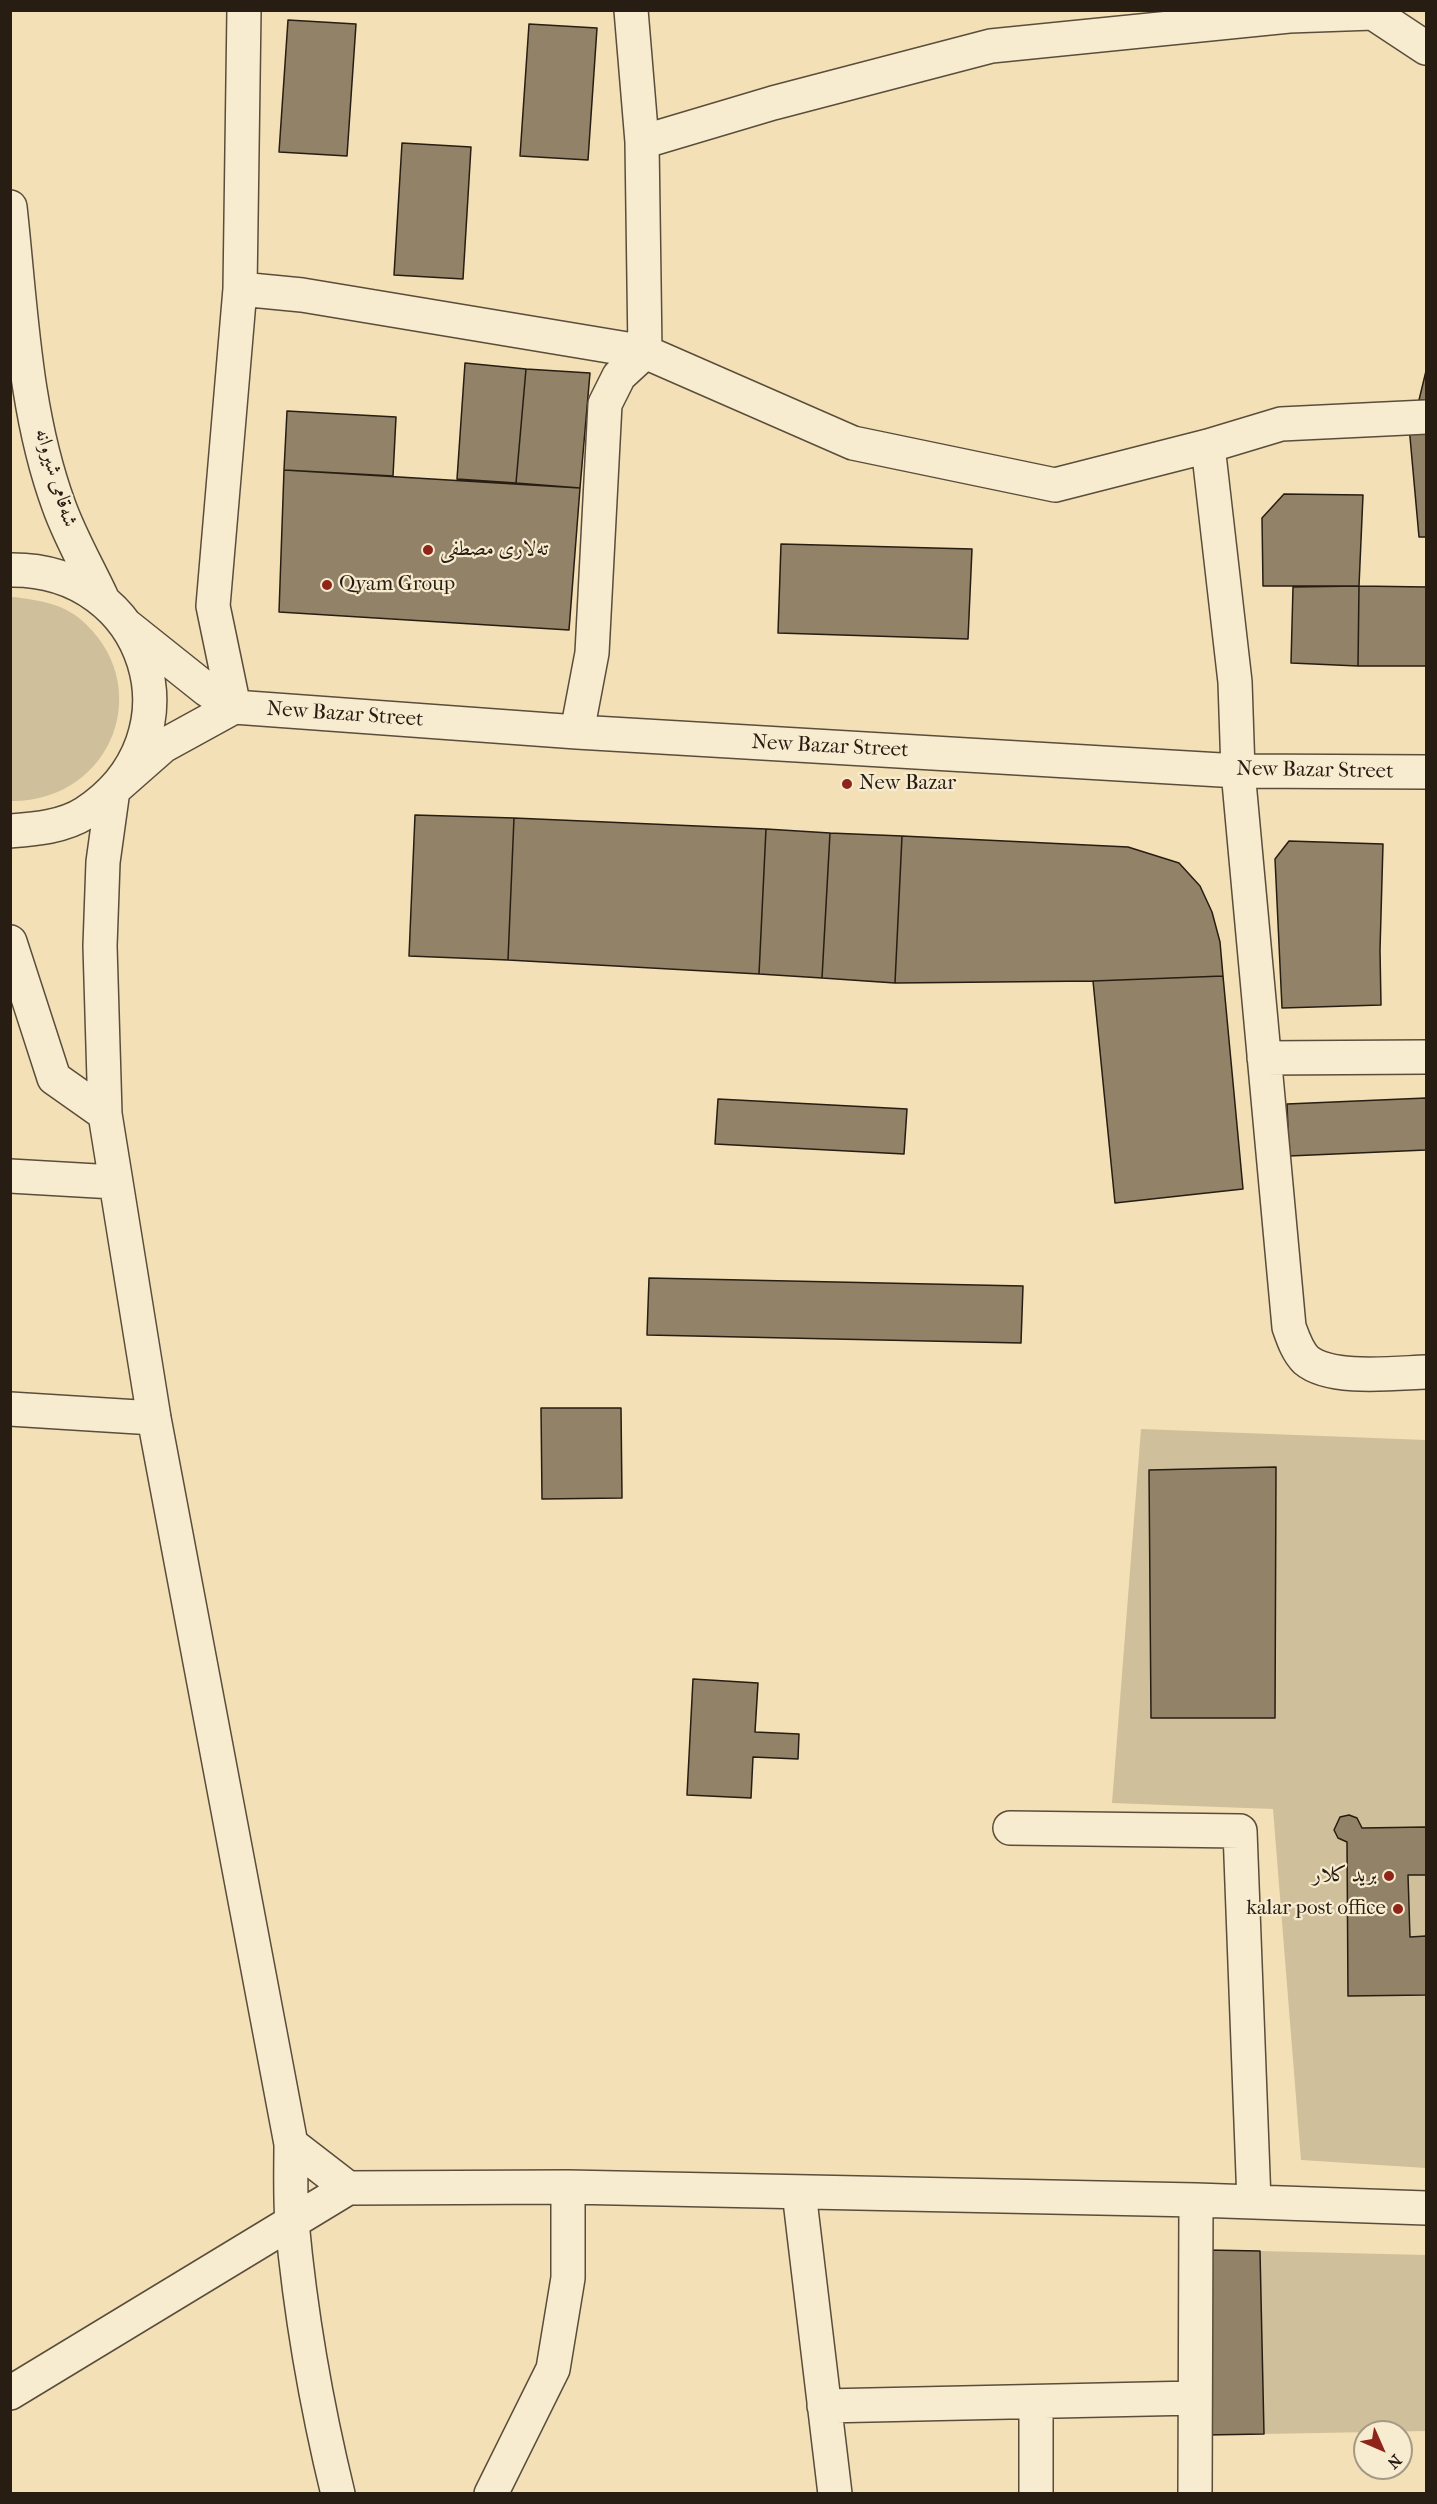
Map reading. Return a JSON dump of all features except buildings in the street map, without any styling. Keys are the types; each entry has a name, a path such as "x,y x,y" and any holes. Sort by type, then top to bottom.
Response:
{"street":[{"path":"234,706 213,606 240,289 244,10"},
{"path":"577,732 592,653 605,404 619,376 645,352 642,142 631,10"},
{"path":"642,142 773,103 992,46 1289,16 1372,12 1426,48"},
{"name":"شەقامی شیروانە","path":"10,207 29,388 59,506 102,598"},
{"path":"240,289 302,295 645,352 853,443 1055,484 1208,446 1281,424 1426,417"},
{"path":"1208,446 1235,682 1238,771 1289,1326 1297,1347 1307,1360 1335,1371 1426,1372"},
{"path":"10,570 35,569 71,579 102,598 128,626 206,689 234,706"},
{"path":"128,626 144,658 150,693 147,729 134,761 113,790 103,862 100,946 105,1114 114,1182 154,1418 291,2144 292,2221 312,2362 327,2449 338,2493"},
{"path":"10,831 48,828 84,814 163,746 234,706"},
{"name":"New Bazar Street","path":"234,706 577,732 1238,771 1426,772"},
{"path":"10,942 54,1078 105,1114"},
{"path":"1264,1058 1426,1056"},
{"path":"10,1176 114,1182"},
{"path":"10,1409 154,1418"},
{"path":"1010,1828 1240,1831 1254,2202"},
{"path":"291,2144 348,2188"},
{"path":"13,2387 348,2188 568,2187 1196,2200 1426,2208"},
{"path":"491,2493 553,2369 568,2278 568,2187"},
{"path":"800,2192 835,2493"},
{"path":"1195,2493 1196,2200"},
{"path":"824,2406 1195,2398"},
{"path":"1036,2402 1036,2493"}],"shaded area":[{"path":"10,598 56,606 79,618 103,645 116,674 119,705 113,734 98,761 76,782 46,796 11,801"},
{"path":"1141,1429 1426,1440 1426,2168 1301,2160 1273,1809 1112,1803"},
{"path":"1260,2251 1426,2255 1426,2431 1413,2431 1413,2420 1353,2420 1353,2432 1264,2434"}],"place":[{"name":"تەلاری مصطفی","path":"428,550"},
{"name":"Qyam Group","path":"327,585"},
{"name":"New Bazar","path":"847,784"},
{"name":"بريد كلار","path":"1389,1876"},
{"name":"kalar post office","path":"1398,1909"}]}
